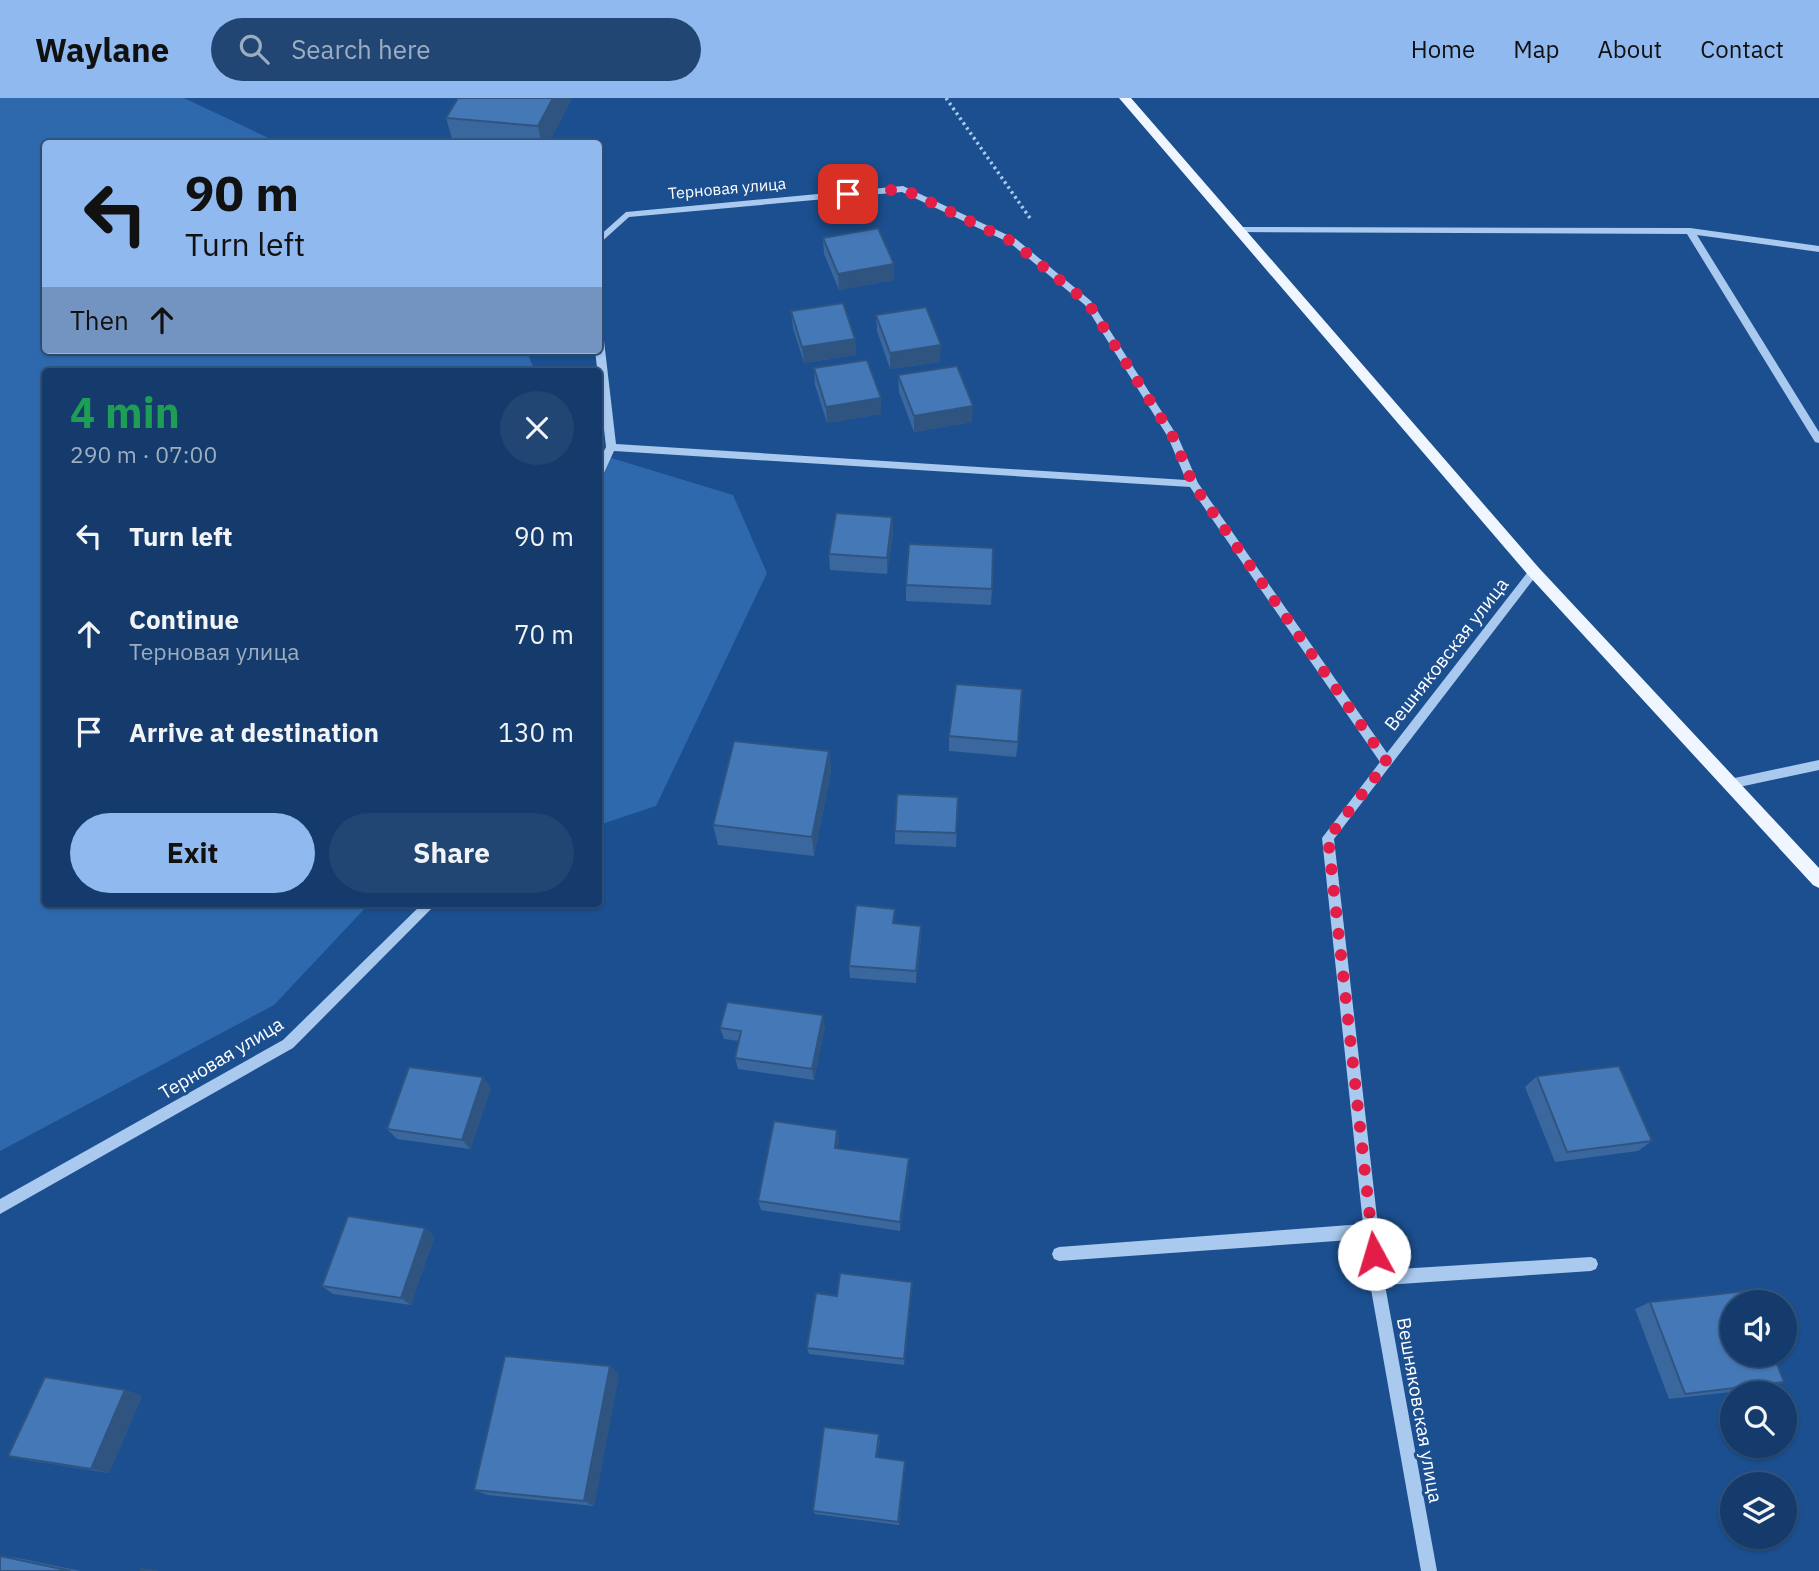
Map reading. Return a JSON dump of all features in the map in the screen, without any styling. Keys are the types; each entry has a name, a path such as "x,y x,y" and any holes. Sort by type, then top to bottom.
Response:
{"main road":[{"path":"1125,98 1534,572 1819,880"}],"street":[{"name":"Терновая улица","path":"602,238 626,215 903,189 1013,242 1088,303 1173,437 1193,484 1387,762"},
{"path":"1690,231 1819,249"},
{"path":"600,354 611,447 602,466"},
{"path":"611,447 1193,484"},
{"name":"Вешняковская улица","path":"1429,1571 1376,1278 1328,838 1534,572"},
{"path":"1730,784 1819,765"},
{"name":"Терновая улица","path":"0,1207 288,1044 427,907"},
{"path":"1059,1254 1371,1231"},
{"path":"1376,1278 1591,1264"}],"lane":[{"path":"1239,230 1690,231 1819,440"}],"path":[{"path":"946,98 1033,223"}],"shaded area":[{"path":"0,98 184,98 273,140 42,140 42,354 528,354 534,368 42,368 42,907 366,907 274,1005 0,1151"},
{"path":"602,455 733,495 767,573 656,806 602,824"}],"building":[{"path":"458,98 553,98 538,126 446,118"},
{"path":"878,228 894,264 838,274 823,238"},
{"path":"843,303 855,339 802,347 791,311"},
{"path":"926,307 941,345 890,353 876,315"},
{"path":"867,360 881,398 826,407 814,368"},
{"path":"957,366 973,406 914,416 898,375"},
{"path":"836,513 892,517 887,558 829,554"},
{"path":"909,544 993,548 992,589 906,585"},
{"path":"956,684 1022,689 1018,742 949,736"},
{"path":"734,741 829,751 812,837 713,825"},
{"path":"897,794 958,797 956,833 895,831"},
{"path":"856,905 895,909 893,923 921,926 916,971 849,966"},
{"path":"727,1002 823,1015 812,1069 735,1058 741,1031 720,1028"},
{"path":"1619,1066 1652,1141 1567,1152 1537,1076"},
{"path":"409,1067 483,1077 462,1140 387,1129"},
{"path":"774,1121 837,1130 835,1148 909,1158 900,1222 758,1201"},
{"path":"348,1216 425,1228 401,1298 322,1286"},
{"path":"840,1273 912,1282 904,1359 807,1348 816,1293 837,1296"},
{"path":"1720,1294 1720,1367 1778,1367 1784,1381 1720,1381 1720,1390 1685,1394 1650,1302"},
{"path":"505,1356 610,1366 584,1501 474,1490"},
{"path":"45,1377 125,1390 91,1469 8,1456"},
{"path":"824,1427 879,1434 876,1457 905,1461 898,1522 813,1511"},
{"path":"0,1556 71,1571 0,1571"}],"route":[{"path":"848,194 903,189 1013,242 1088,303 1173,437 1193,484 1303,646 1387,762 1328,838 1374,1254"}]}
